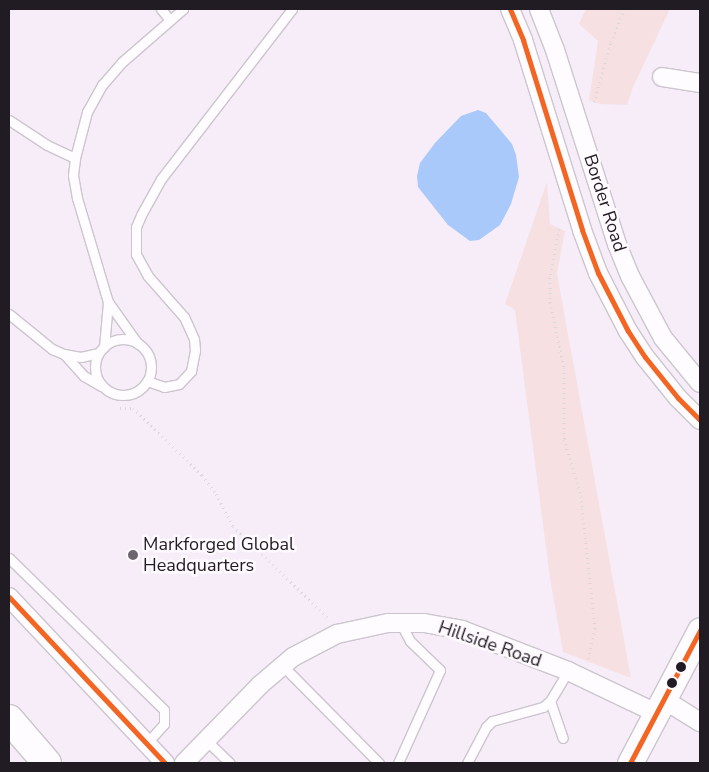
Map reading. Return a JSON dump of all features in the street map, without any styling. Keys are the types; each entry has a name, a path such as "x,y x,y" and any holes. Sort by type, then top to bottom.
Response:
{"highway":[{"path":"9,719 47,763"}],"main road":[{"path":"630,763 700,630"}],"street":[{"name":"Border Road","path":"510,9 523,40 582,230 598,273 628,331 646,357 678,398 700,420"},
{"name":"Border Road","path":"539,9 556,50 617,244 630,276 663,338 700,383"},
{"path":"662,78 700,83"},
{"path":"9,597 165,763"},
{"name":"Hillside Road","path":"184,763 282,665 304,650 337,634 363,627 400,622 436,624 462,630 700,722"}],"lane":[{"path":"161,9 170,20"},
{"path":"64,354 84,376 114,394 128,395 139,390 147,380 150,361 108,302 72,175 87,112 102,85 122,62 183,9"},
{"path":"147,380 164,387 179,384 191,371 195,350 194,339 184,317 148,276 136,254 136,228 141,215 160,179 292,9"},
{"path":"9,120 47,145 75,158"},
{"path":"103,387 95,370 101,350 108,302"},
{"path":"9,314 41,342 64,354 81,357 101,350 117,340 138,344"},
{"path":"9,558 164,710 164,724 146,744"},
{"path":"398,763 440,670 410,641 400,622"},
{"path":"282,665 379,763"},
{"path":"467,763 486,727 492,721 543,707 550,701 568,671"},
{"path":"550,701 563,738"},
{"path":"206,740 230,763"}],"path":[{"path":"594,102 611,42 624,9"},
{"path":"559,229 551,271 550,302 564,368 564,439 581,496 595,628 592,650"},
{"path":"120,408 133,408 202,475 233,526 333,622"}],"shaded area":[{"path":"586,9 670,9 633,87 627,105 601,104 589,100 598,41 579,24"},
{"path":"547,182 550,224 565,231 557,274 631,678 563,652 550,578 515,310 505,304"}],"water":[{"path":"478,110 486,113 512,144 516,155 519,177 511,204 500,225 479,240 470,241 448,225 418,187 417,176 420,163 435,143 461,116"}],"transit line":[{"path":"510,9 523,40 582,230 598,273 628,331 645,357 678,398 700,420"},
{"path":"9,597 165,763"},
{"path":"630,763 700,630"}],"place":[{"name":"Markforged Global Headquarters","path":"133,555"}]}
